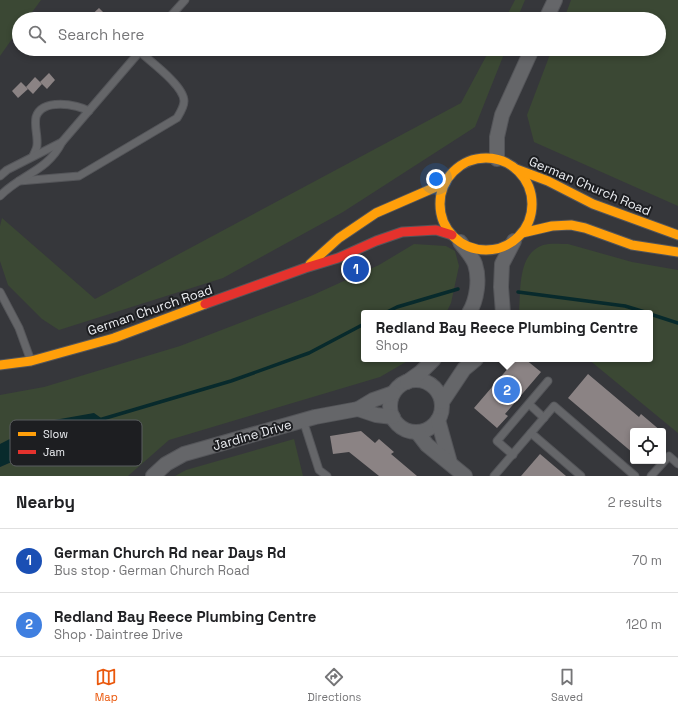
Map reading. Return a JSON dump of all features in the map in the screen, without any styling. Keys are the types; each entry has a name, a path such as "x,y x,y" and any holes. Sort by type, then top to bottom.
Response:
{"street":[{"path":"549,12 555,0"},
{"path":"497,159 497,137 502,116 529,56"},
{"path":"469,310 474,300 477,286 477,274 474,262 444,224 440,210 440,196 445,182 454,170 467,162 482,158 497,159 516,169 525,180 531,192 532,207 529,221 502,264 501,287 503,310"},
{"name":"German Church Road","path":"516,169 548,182 594,204 678,235"},
{"name":"German Church Road","path":"305,268 339,238 376,213 445,182"},
{"path":"456,239 473,248 487,250 501,247 518,237 541,228 570,225 585,228 647,248 678,252"},
{"name":"German Church Road","path":"0,365 31,361 114,338 305,268 338,258 376,241 402,232 436,230 456,239"},
{"path":"407,382 414,380 429,384 435,388 442,402 441,414 438,420 426,430 417,432 403,428 397,423 390,409 391,401 399,386 421,372 431,362"},
{"path":"442,402 464,369 472,362"},
{"path":"358,409 374,400 394,394"},
{"path":"358,409 376,415 393,417"},
{"name":"Jardine Drive","path":"153,476 166,464 184,454 303,420 358,409"},
{"path":"438,420 450,463"},
{"path":"417,432 427,445 465,476"}],"lane":[{"path":"174,12 185,0"},
{"path":"0,196 13,184 38,170 47,163 62,142 136,56"},
{"path":"19,181 80,176 177,118 182,110 184,101 182,92 147,56"},
{"path":"33,156 38,147 36,118 44,107 58,105 81,107 89,111"},
{"path":"0,176 7,170 62,142"},
{"path":"0,292 19,328 31,361"},
{"path":"513,455 497,441 548,382"},
{"path":"529,404 544,418"},
{"path":"494,476 554,406 635,476"},
{"path":"303,420 319,470 327,476"},
{"path":"531,433 581,476"},
{"path":"650,476 668,456 678,464"}],"green space":[{"path":"0,0 41,0 32,12 12,12 12,39 0,56"},
{"path":"515,0 525,0 520,12 509,12"},
{"path":"571,0 678,0 678,206 534,142 527,115 549,56 666,56 666,12 567,12"},
{"path":"486,56 503,56 475,127 343,212 223,278 59,330 42,319 8,285 0,261 0,226 2,218 95,299 461,103"},
{"path":"414,244 446,246 455,251 459,266 451,303 448,310 361,310 361,362 406,362 380,377 169,440 142,464 142,420 87,420 94,413 73,420 10,420 10,441 0,444 0,395 44,387 180,346 313,295 379,265"},
{"path":"568,244 632,262 678,270 678,433 592,362 653,362 653,310 519,310 522,274 529,256 543,245"},
{"path":"294,439 303,476 175,476 186,470"},
{"path":"10,463 10,466 139,466 128,476 0,476 0,467"}],"water":[{"path":"94,413 104,420 54,420"},
{"path":"10,439 10,463 0,467 0,444"}],"building":[{"path":"99,8 103,12 95,12"},
{"path":"49,73 55,80 47,89 40,82"},
{"path":"35,77 42,84 33,94 26,87"},
{"path":"21,82 28,89 18,98 12,91"},
{"path":"513,362 529,362 541,372 505,414 508,416 497,428 474,408"},
{"path":"588,374 639,417 641,414 657,428 630,428 630,450 568,398"},
{"path":"361,431 375,443 379,439 394,452 391,454 417,476 379,476 349,452 333,454 330,436"},
{"path":"540,454 566,476 521,476"}],"waterway":[{"path":"391,310 458,289"},
{"path":"518,292 625,306 638,310"},
{"path":"653,315 678,323"},
{"path":"99,420 231,381 309,353 361,326"}],"traffic: slow":[{"path":"486,158 503,162 518,172 528,187 532,204 528,221 518,236 503,246 486,250 469,246 454,236 444,221 440,204 444,187 454,172 469,162 486,158"},
{"path":"516,169 548,181 593,204 678,235"},
{"path":"310,264 339,238 376,213 445,183"},
{"path":"522,233 552,226 571,225 585,228 632,245 678,252"},
{"path":"0,365 31,361 114,338 205,304"}],"traffic: jam":[{"path":"205,304 305,268 338,258 376,241 402,232 436,230 452,235"}],"place":[{"name":"German Church Rd near Days Rd","path":"356,269"},
{"name":"Redland Bay Reece Plumbing Centre","path":"507,390"}]}
